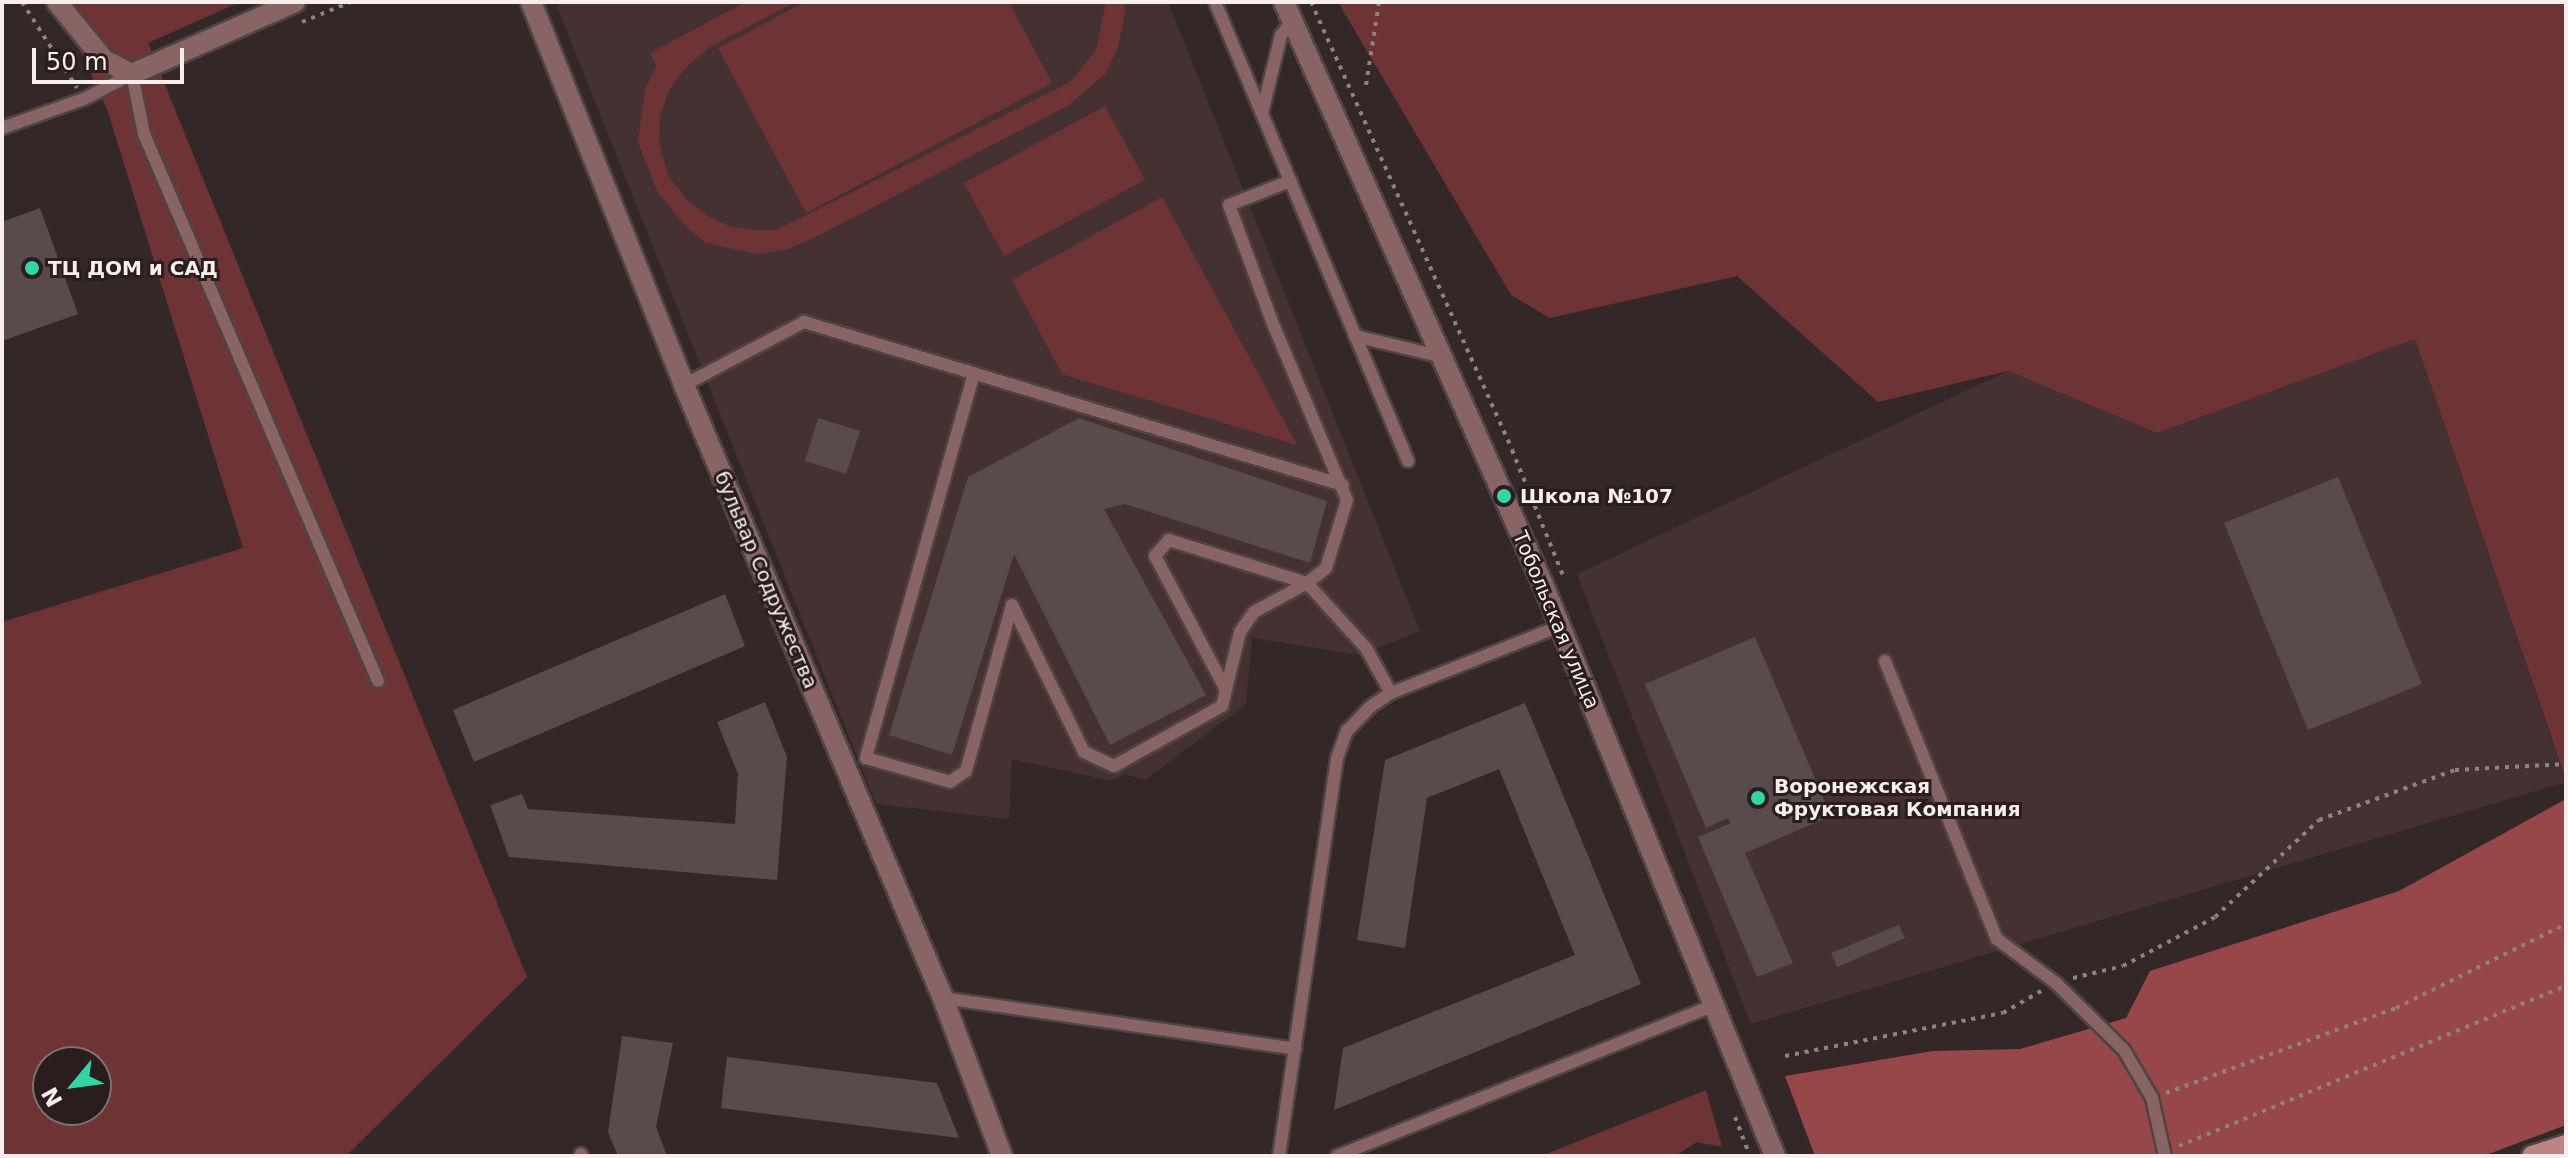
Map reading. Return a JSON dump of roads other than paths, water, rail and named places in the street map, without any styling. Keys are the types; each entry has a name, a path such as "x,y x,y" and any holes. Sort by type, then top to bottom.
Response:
{"street":[{"path":"57,2 104,60 132,74 295,2"},
{"name":"бульвар Содружества","path":"531,2 684,385 943,998 1002,1156"},
{"name":"Тобольская улица","path":"1288,11 1560,626 1775,1156"},
{"path":"2532,1156 2566,1145"}],"lane":[{"path":"1215,2 1408,461"},
{"path":"1262,113 1288,11"},
{"path":"2,128 84,99 132,74 144,134 378,681"},
{"path":"974,373 866,758 950,782 966,771 1012,605 1084,752 1114,766 1222,706 1240,632 1254,612 1307,583 1326,568 1347,500 1273,324 1229,205 1290,181"},
{"path":"684,385 804,322 1343,485"},
{"path":"1355,336 1443,357"},
{"path":"1226,690 1155,556 1169,540 1307,583 1366,648 1391,693"},
{"path":"1279,1156 1337,758 1347,731 1370,707 1391,693 1560,626"},
{"path":"1885,661 1997,939 2056,983 2124,1050 2152,1098 2165,1154"},
{"path":"943,998 1295,1049"},
{"path":"1337,1156 1715,1005"}],"place":[{"name":"ТЦ ДОМ и САД","path":"32,268"},
{"name":"Школа №107","path":"1504,496"},
{"name":"Воронежская Фруктовая Компания","path":"1758,798"}]}
